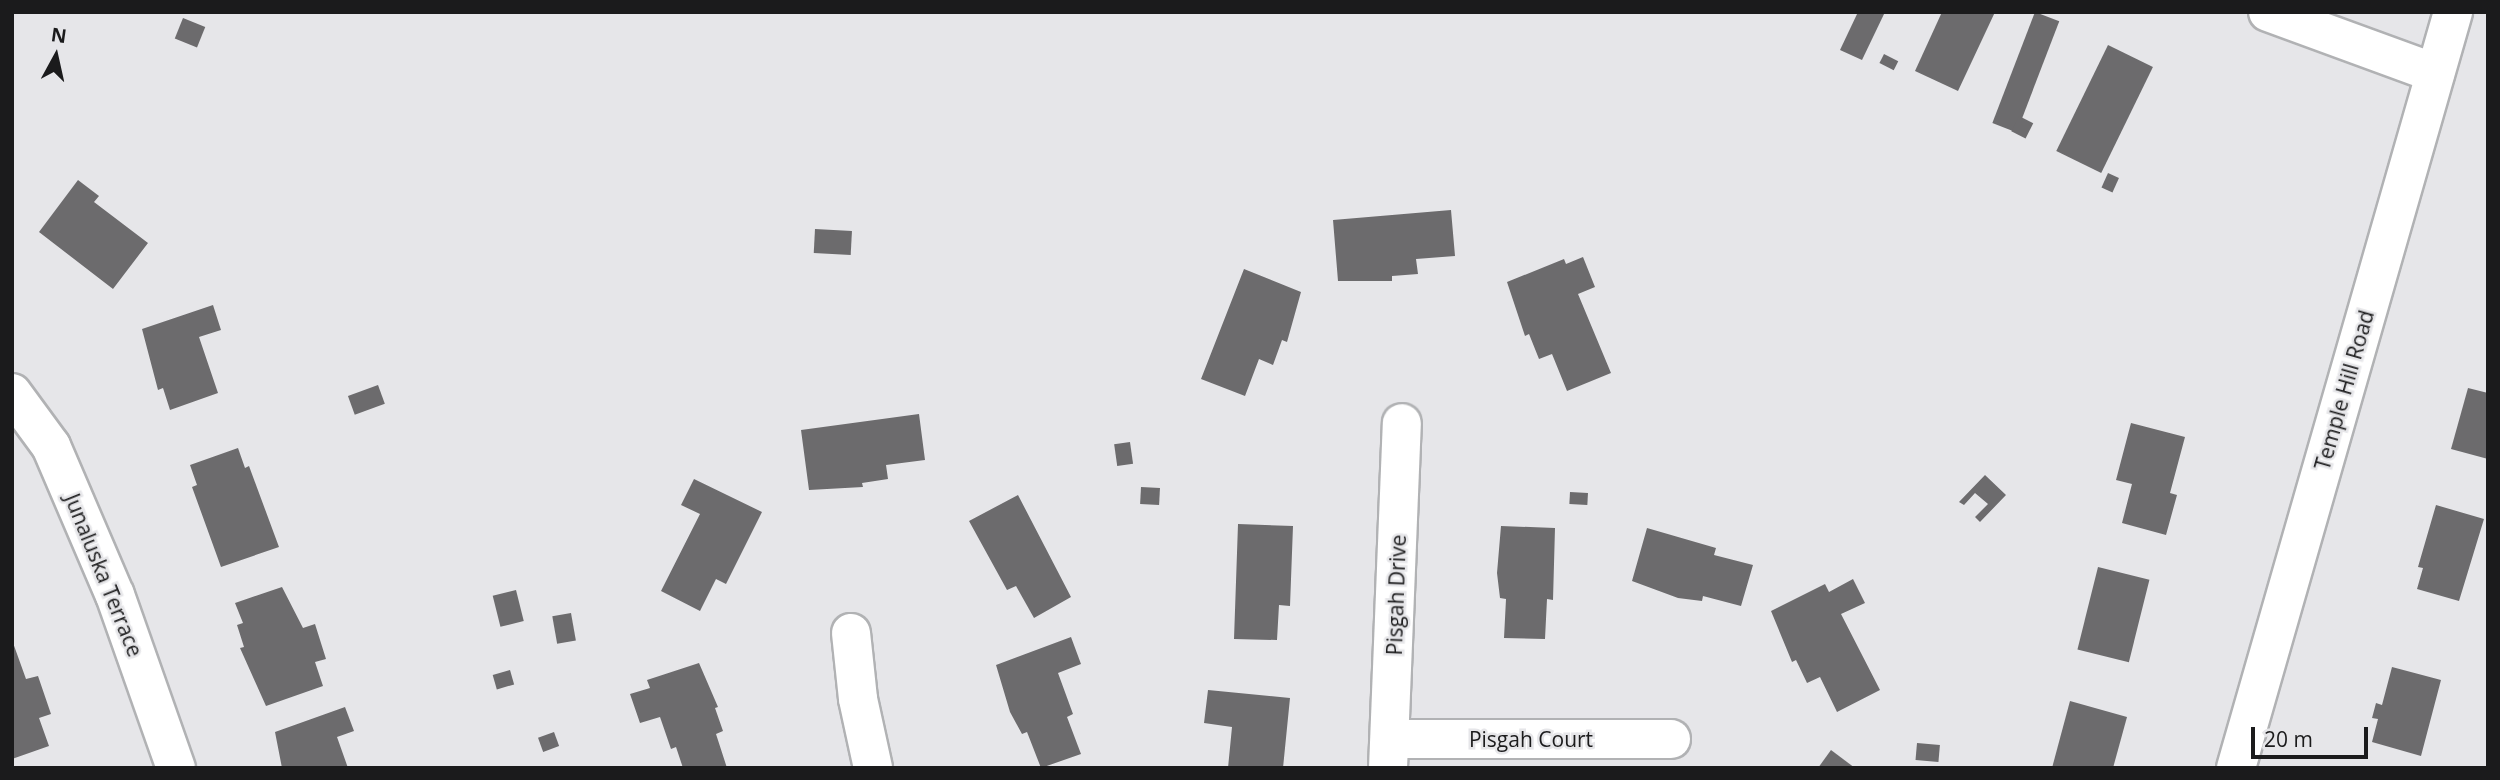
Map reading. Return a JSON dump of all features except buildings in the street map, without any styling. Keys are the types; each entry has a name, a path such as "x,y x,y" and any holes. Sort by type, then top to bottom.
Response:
{"street":[{"path":"2269,12 2435,73"},
{"name":"Temple Hill Road","path":"2236,768 2453,12"},
{"name":"Junaluska Terrace","path":"12,393 51,446 115,595 176,768"},
{"name":"Pisgah Drive","path":"1390,753 1402,423"},
{"path":"850,632 858,699 873,768"},
{"name":"Pisgah Court","path":"1390,753 1671,739"}]}
